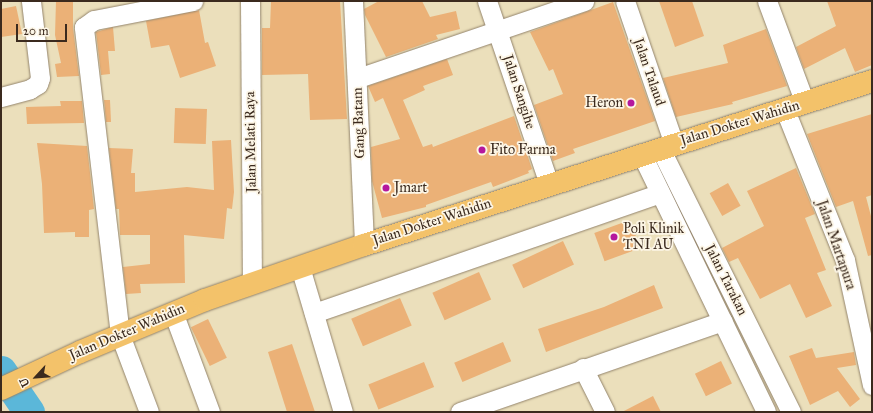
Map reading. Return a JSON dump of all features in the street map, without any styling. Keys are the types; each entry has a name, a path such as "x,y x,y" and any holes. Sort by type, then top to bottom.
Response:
{"main road":[{"name":"Jalan Dokter Wahidin","path":"1,389 80,352 173,312 252,283 549,184 795,107 872,81"}],"street":[{"path":"1,97 30,90 38,84 40,78 31,1"},
{"path":"148,412 120,335 84,27 94,20 193,1"},
{"name":"Jalan Melati Raya","path":"250,1 252,283"},
{"name":"Gang Batam","path":"353,1 358,78 364,245"},
{"name":"Jalan Sangihe","path":"487,1 498,29 549,184"},
{"path":"358,78 498,29 584,1"},
{"name":"Jalan Talaud","path":"625,1 659,149"},
{"name":"Jalan Martapura","path":"767,1 795,107 845,260 872,385"},
{"path":"659,149 660,193 766,412"},
{"name":"Jalan Tarakan","path":"659,149 791,412"},
{"path":"314,313 660,193"},
{"path":"300,267 343,412"},
{"path":"173,312 210,412"},
{"path":"460,412 583,368 723,321"},
{"path":"583,368 605,412"}],"building":[{"path":"56,1 73,2 73,28 79,76 57,77 55,64 61,63 55,35"},
{"path":"271,1 340,1 347,119 310,120 308,74 262,75 262,28 270,28"},
{"path":"379,1 422,1 430,17 456,11 460,29 436,35 438,39 386,57 365,15 364,9"},
{"path":"659,1 692,1 704,36 675,47"},
{"path":"827,1 872,1 872,65 855,72 845,48 804,69 796,47 836,26"},
{"path":"613,2 655,121 573,149 575,153 553,161 534,105 563,94 553,69 549,71 530,32"},
{"path":"16,6 22,34 1,37 1,9"},
{"path":"199,10 205,43 208,42 216,66 180,78 169,45 151,48 146,21"},
{"path":"113,27 115,51 108,51 110,74 101,75 96,32"},
{"path":"766,29 787,86 732,102 733,104 676,117 663,78 728,63 723,45"},
{"path":"447,59 453,75 423,86 425,90 403,100 423,147 432,144 433,147 514,116 532,169 528,171 529,173 493,187 491,182 426,205 426,207 382,218 372,181 371,147 400,139 383,98 375,102 368,86"},
{"path":"104,100 110,100 111,122 106,122"},
{"path":"60,101 82,101 84,123 27,124 26,107 61,106"},
{"path":"175,108 207,109 206,144 174,143"},
{"path":"872,114 872,195 866,197 872,220 872,255 868,256 853,201 836,207 807,134"},
{"path":"231,140 234,192 232,209 227,208 224,239 184,235 185,283 140,284 141,293 126,294 123,267 150,264 150,235 120,235 119,209 116,209 109,148 133,149 131,173 135,173 135,192 187,187 214,190 212,141"},
{"path":"37,143 87,146 94,209 89,210 89,237 75,237 75,232 44,233 42,184"},
{"path":"796,168 815,214 805,218 826,270 817,273 832,306 806,318 790,284 760,299 738,258 729,262 722,248 764,226 747,191"},
{"path":"728,183 741,206 722,216 710,193"},
{"path":"630,220 640,248 605,261 594,233"},
{"path":"563,241 574,265 523,288 512,265"},
{"path":"479,272 491,299 445,320 432,293"},
{"path":"654,285 663,308 546,352 538,329 604,307"},
{"path":"400,298 412,326 363,346 351,319"},
{"path":"208,319 227,358 210,366 191,327"},
{"path":"503,342 511,361 462,382 454,363"},
{"path":"292,344 315,412 287,412 268,352"},
{"path":"812,348 816,358 854,352 856,365 837,368 860,399 850,407 838,391 810,405 789,356"},
{"path":"721,361 732,383 706,396 695,374"},
{"path":"424,362 434,387 378,410 368,384"},
{"path":"653,396 661,412 622,412"}],"waterway":[{"path":"1,371 29,412"}],"place":[{"name":"Heron","path":"631,103"},
{"name":"Fito Farma","path":"482,150"},
{"name":"Jmart","path":"386,188"},
{"name":"Poli Klinik TNI AU","path":"614,237"}]}
